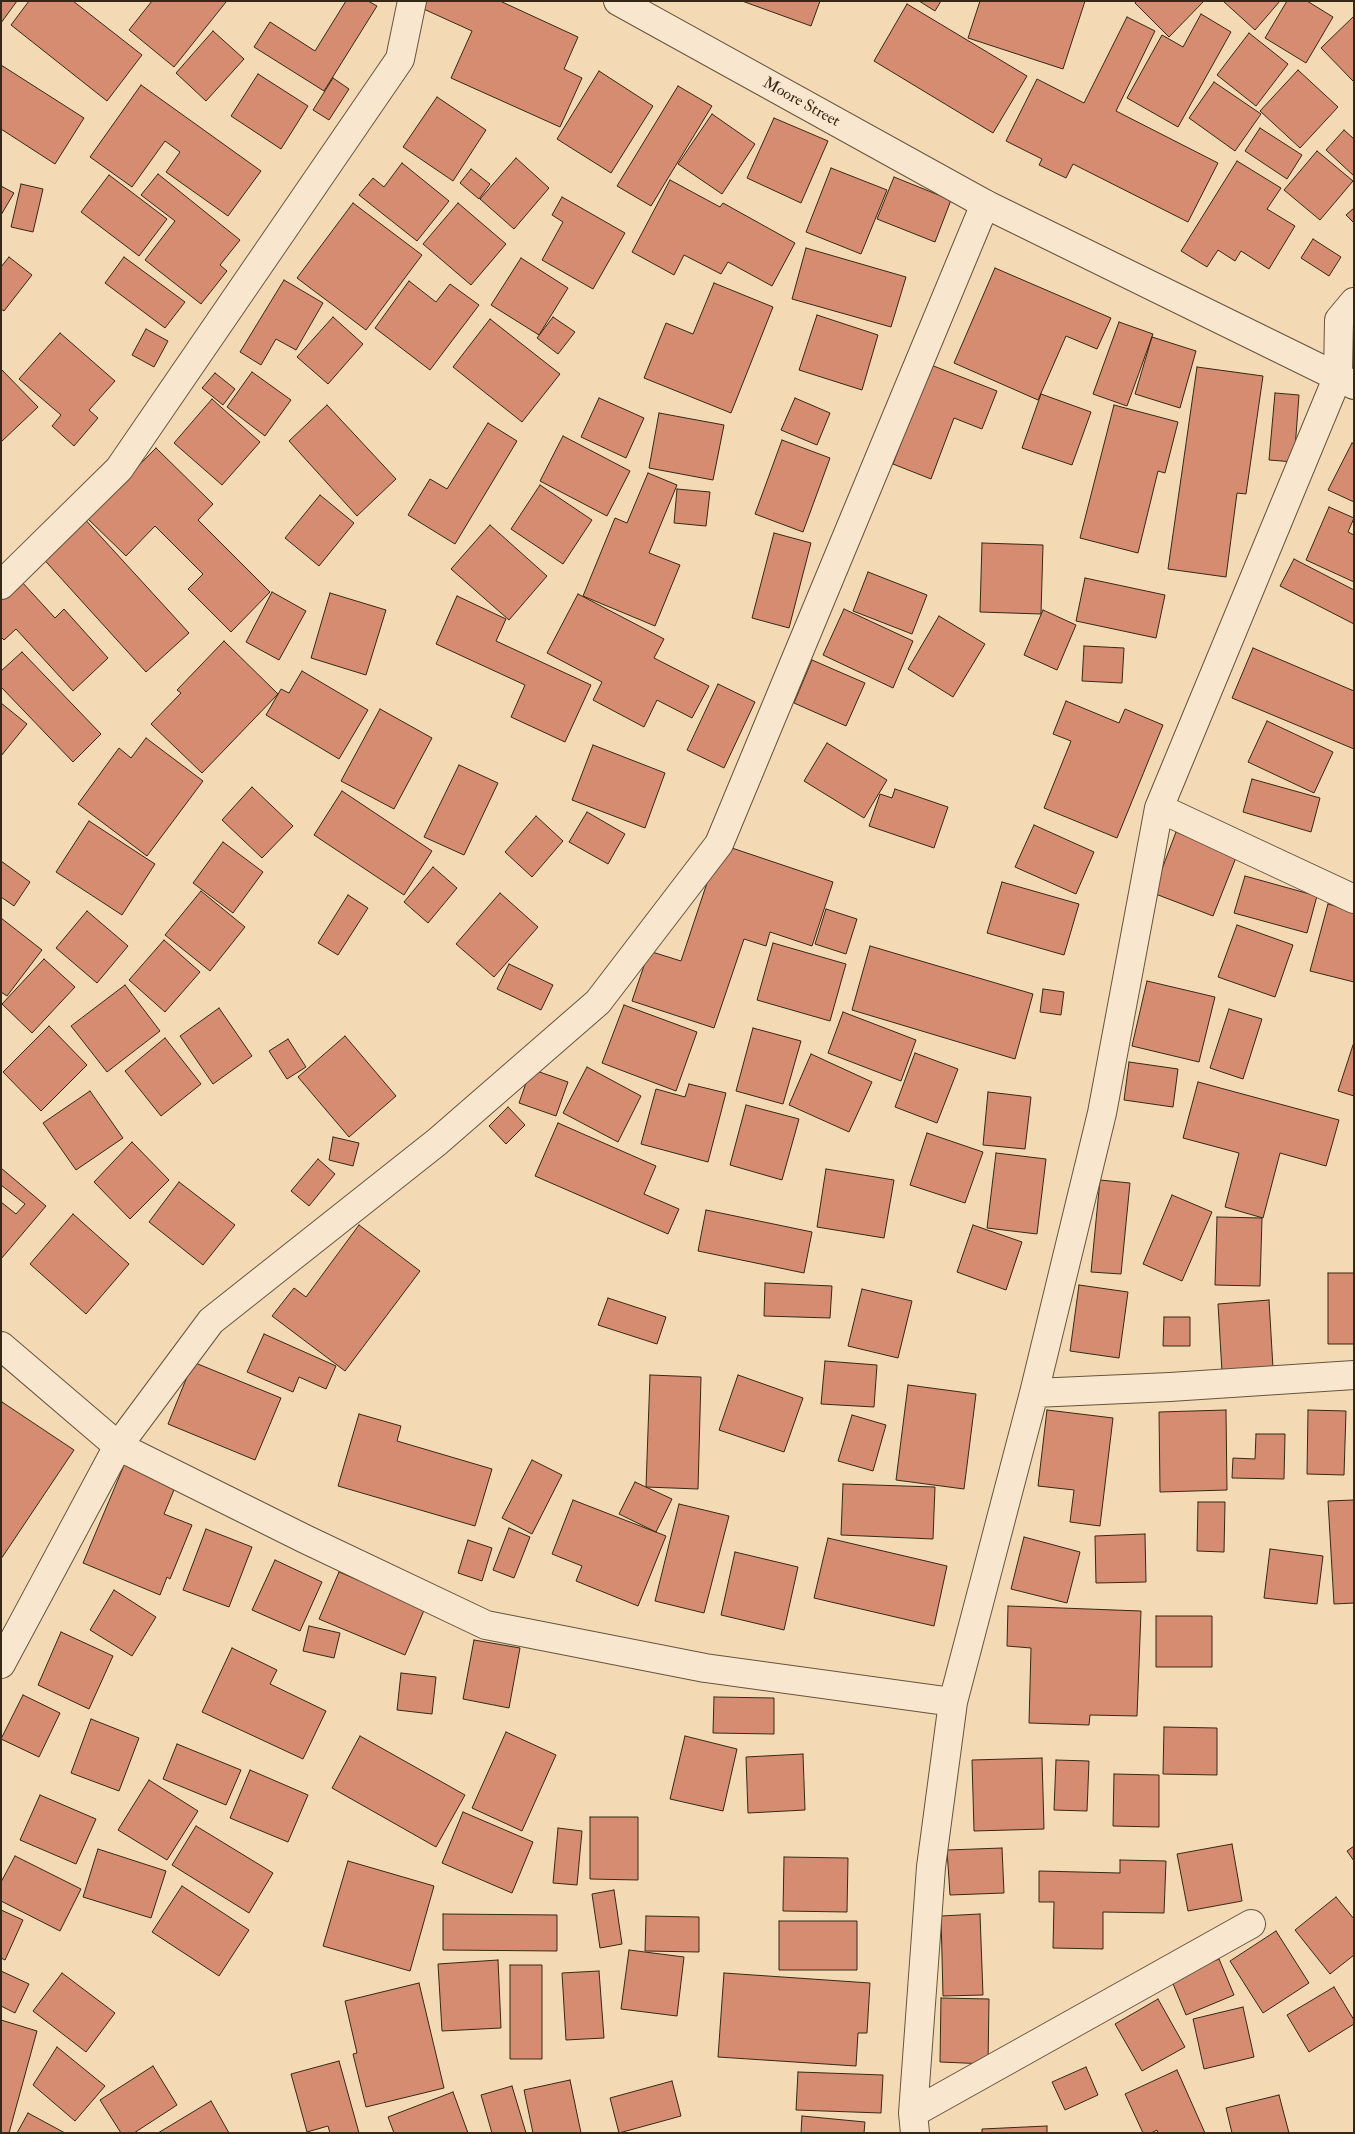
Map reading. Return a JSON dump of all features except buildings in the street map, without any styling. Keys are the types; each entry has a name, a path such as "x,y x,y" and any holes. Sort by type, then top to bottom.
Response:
{"street":[{"path":"1,585 120,469 400,59 412,1"},
{"name":"Moore Street","path":"618,1 985,204 1346,380"},
{"path":"1,1664 118,1446 211,1321 437,1142 598,1002 719,844 985,204"},
{"path":"914,2123 931,1867 953,1702 1034,1393 1102,1113 1159,808 1346,380 1338,320 1354,302"},
{"path":"1159,808 1354,899"},
{"path":"1,1346 118,1446 305,1539 486,1624 705,1668 953,1702"},
{"path":"1034,1393 1170,1387 1354,1375"},
{"path":"914,2123 1251,1924"}]}
